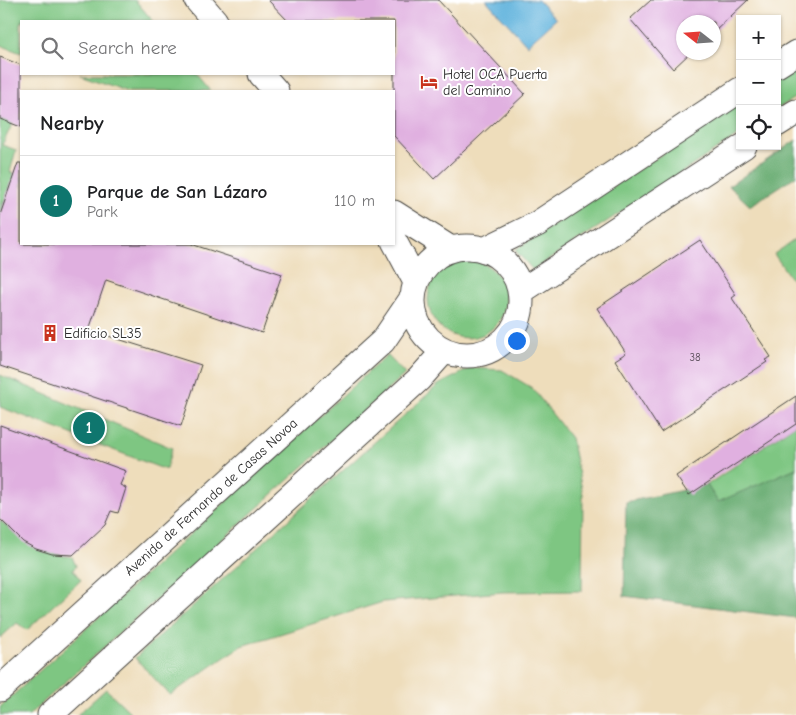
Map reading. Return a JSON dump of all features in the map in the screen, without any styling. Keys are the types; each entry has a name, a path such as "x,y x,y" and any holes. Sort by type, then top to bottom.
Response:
{"street":[{"path":"196,0 214,20"},
{"path":"781,62 796,53"},
{"path":"262,75 275,90"},
{"path":"484,250 537,224 736,93"},
{"path":"781,121 796,112"},
{"path":"520,292 738,150"},
{"path":"395,214 451,249"},
{"path":"395,243 414,289 414,313 420,329 430,342 444,351 462,356 481,354 498,346 516,324 520,310 520,292 516,278 508,266 497,256 484,250 468,247 451,249 436,256 424,268 414,289"},
{"name":"Avenida de Fernando de Casas Novoa","path":"0,689 383,341 414,289"},
{"path":"50,715 419,379 444,351"}],"green space":[{"path":"0,0 135,0 152,20 20,20 20,53 0,45"},
{"path":"796,67 796,97 781,106 781,105 781,76"},
{"path":"83,75 198,75 210,90 125,90"},
{"path":"736,106 736,137 533,270 515,250"},
{"path":"0,119 13,123 2,145 16,150 10,172 20,176 20,187 10,184 0,215"},
{"path":"796,140 796,176 750,206 729,186"},
{"path":"796,239 796,286 774,254"},
{"path":"467,260 482,263 495,271 503,284 506,299 503,314 495,327 482,335 467,338 452,335 439,327 431,314 428,299 431,284 439,271 452,263"},
{"path":"387,355 405,374 29,715 0,715 0,707"},
{"path":"471,368 502,370 532,388 571,438 583,494 582,591 503,592 383,602 241,646 170,695 135,658 438,385"},
{"path":"0,375 172,448 166,470 0,407"},
{"path":"796,424 796,468 718,503 707,485"},
{"path":"796,468 796,618 624,596 626,502 707,485 718,502"},
{"path":"0,520 25,542 39,550 72,557 76,566 73,570 81,580 27,630 17,623 0,638"},
{"path":"106,689 133,715 77,715"}],"water":[{"path":"486,0 538,0 556,19 527,45"}],"building":[{"name":"Hotel OCA Puerta del Camino","path":"268,0 438,0 525,94 434,179 395,137 395,20 287,20"},
{"path":"651,0 748,0 721,25 721,15 676,15 676,60 683,60 673,69 630,19"},
{"path":"0,57 20,65 20,127 0,119"},
{"path":"18,163 20,163 20,245 194,245 282,274 262,333 106,280 89,330 201,365 181,426 0,366 0,215"},
{"path":"700,240 736,295 732,298 771,357 765,360 767,362 661,432 615,360 626,353 597,308"},
{"path":"796,396 796,424 689,495 676,476"},
{"path":"0,425 126,471 120,485 126,488 118,513 111,511 105,525 73,555 52,554 36,549 23,542 0,519"}],"place":[{"name":"Hotel OCA Puerta del Camino","path":"429,82"},
{"name":"Edificio SL35","path":"50,333"},
{"name":"Parque de San Lázaro","path":"89,428"}]}
